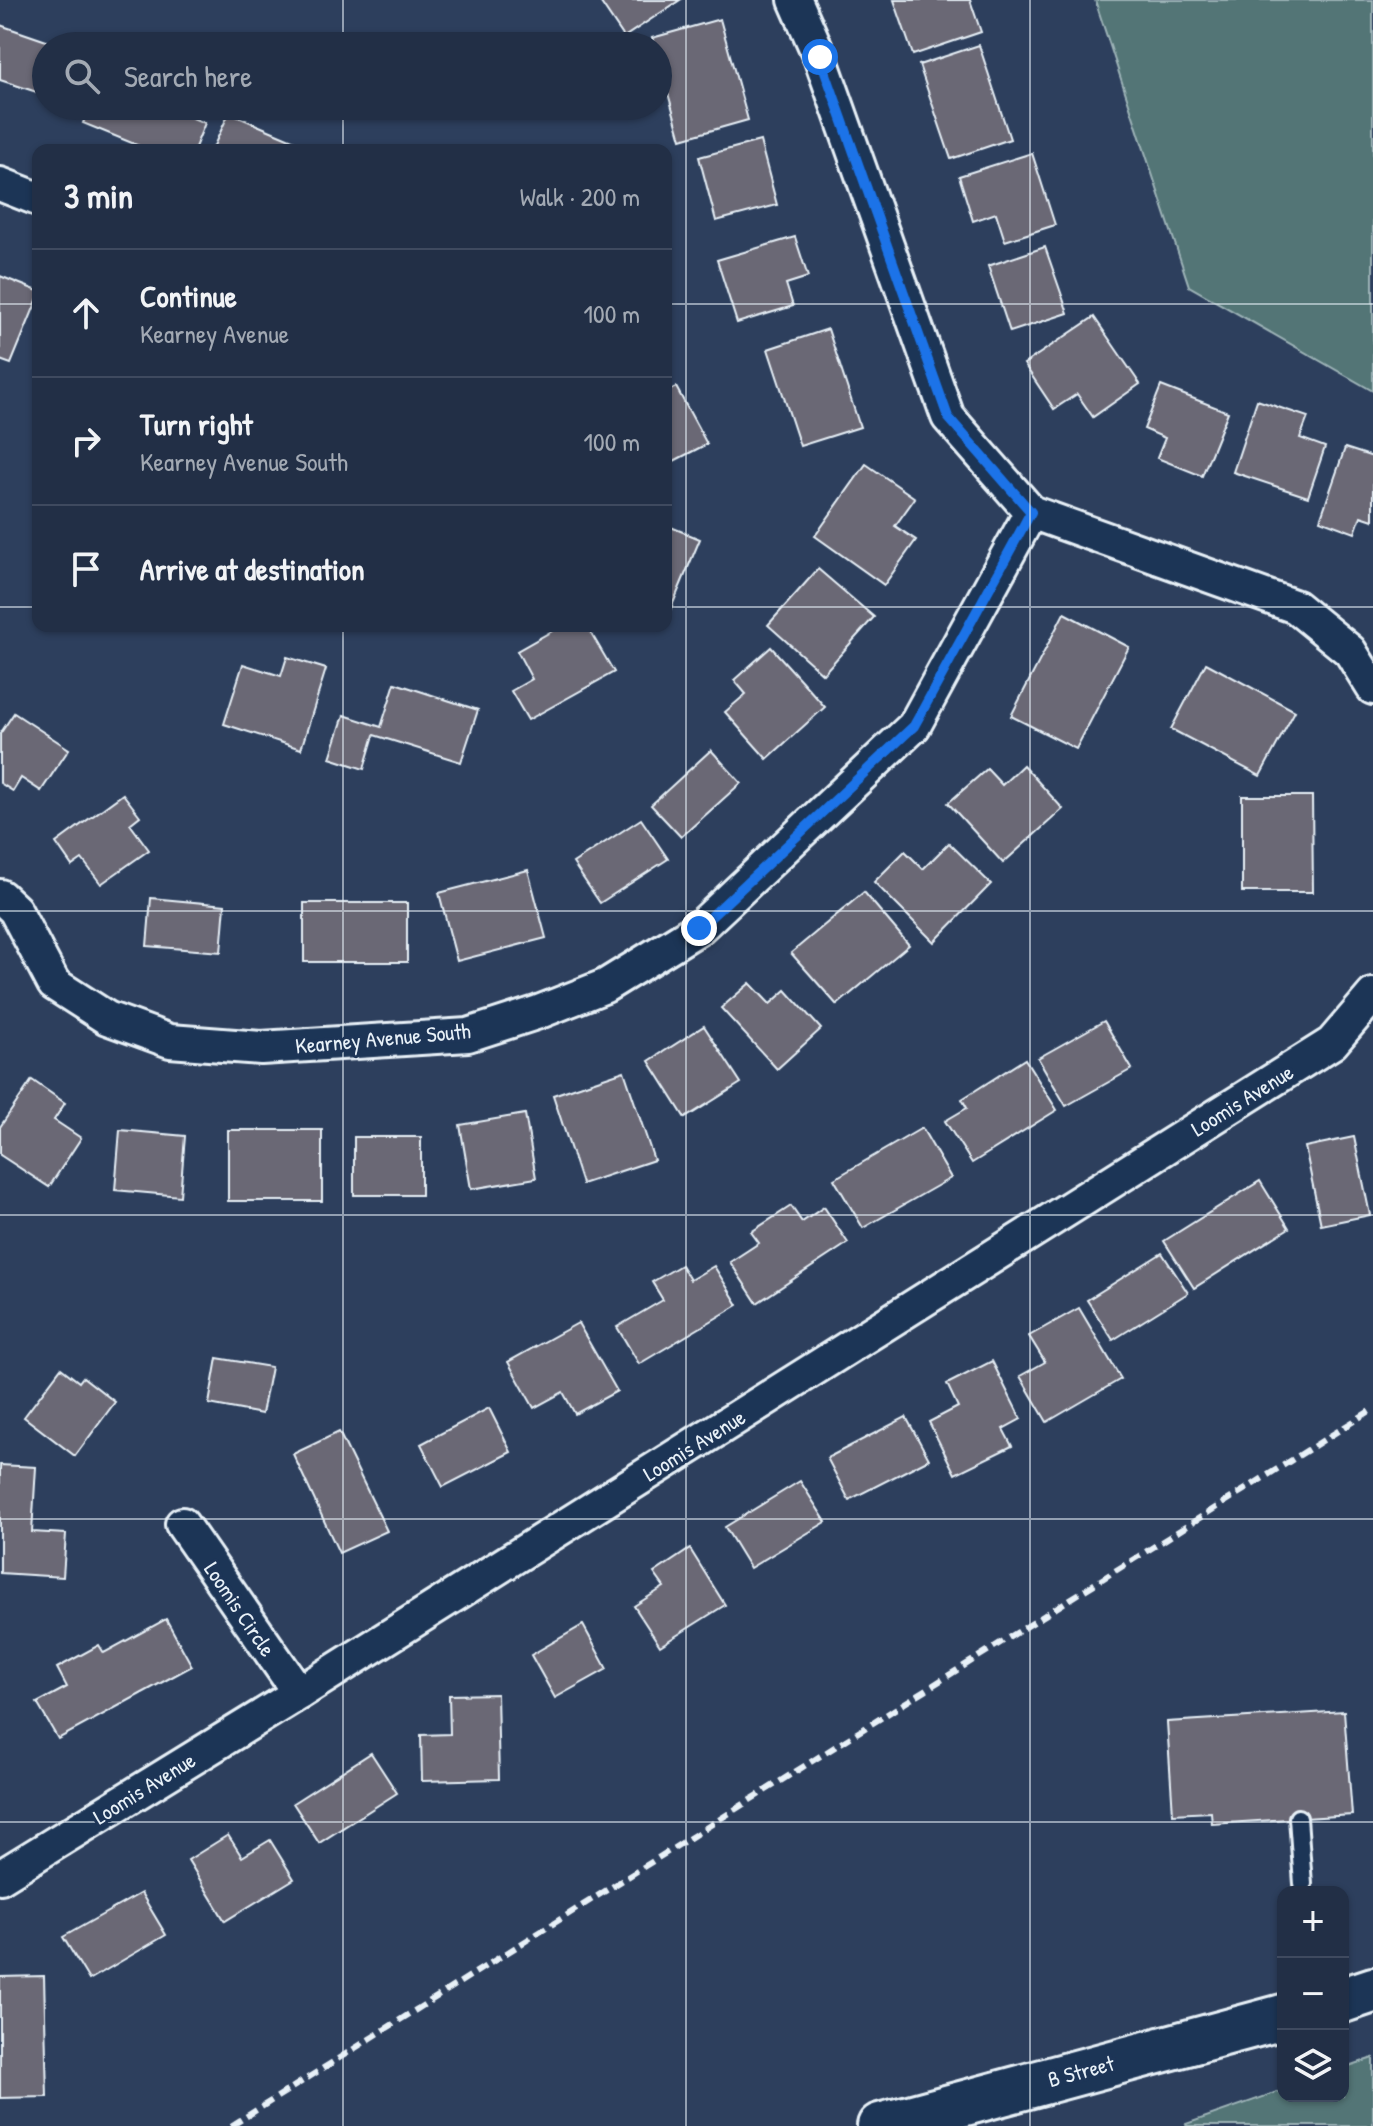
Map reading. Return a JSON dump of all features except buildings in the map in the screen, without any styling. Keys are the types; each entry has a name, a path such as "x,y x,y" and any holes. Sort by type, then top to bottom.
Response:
{"main road":[{"path":"1349,1998 1373,1990"},
{"name":"B Street","path":"880,2126 1277,2019"}],"street":[{"path":"795,0 820,57 948,417 1031,512 1296,607 1350,651 1373,688"},
{"path":"0,184 32,197"},
{"name":"Kearney Avenue South","path":"0,896 15,910 54,984 107,1018 170,1041 261,1048 468,1035 539,1012 605,986 699,928 914,726 1031,512"},
{"name":"Loomis Avenue","path":"0,1877 299,1693 1332,1043 1373,995"},
{"name":"Loomis Circle","path":"182,1524 299,1693"}],"lane":[{"path":"1298,1818 1303,1884"}],"green space":[{"path":"1095,0 1373,0 1373,391 1189,286"},
{"path":"1373,2058 1373,2126 1186,2124 1277,2092 1277,2102 1349,2102 1349,2066"}],"railway":[{"path":"231,2126 1373,1409"}],"route":[{"path":"699,928 914,726 1031,512 948,417 820,57"}]}
